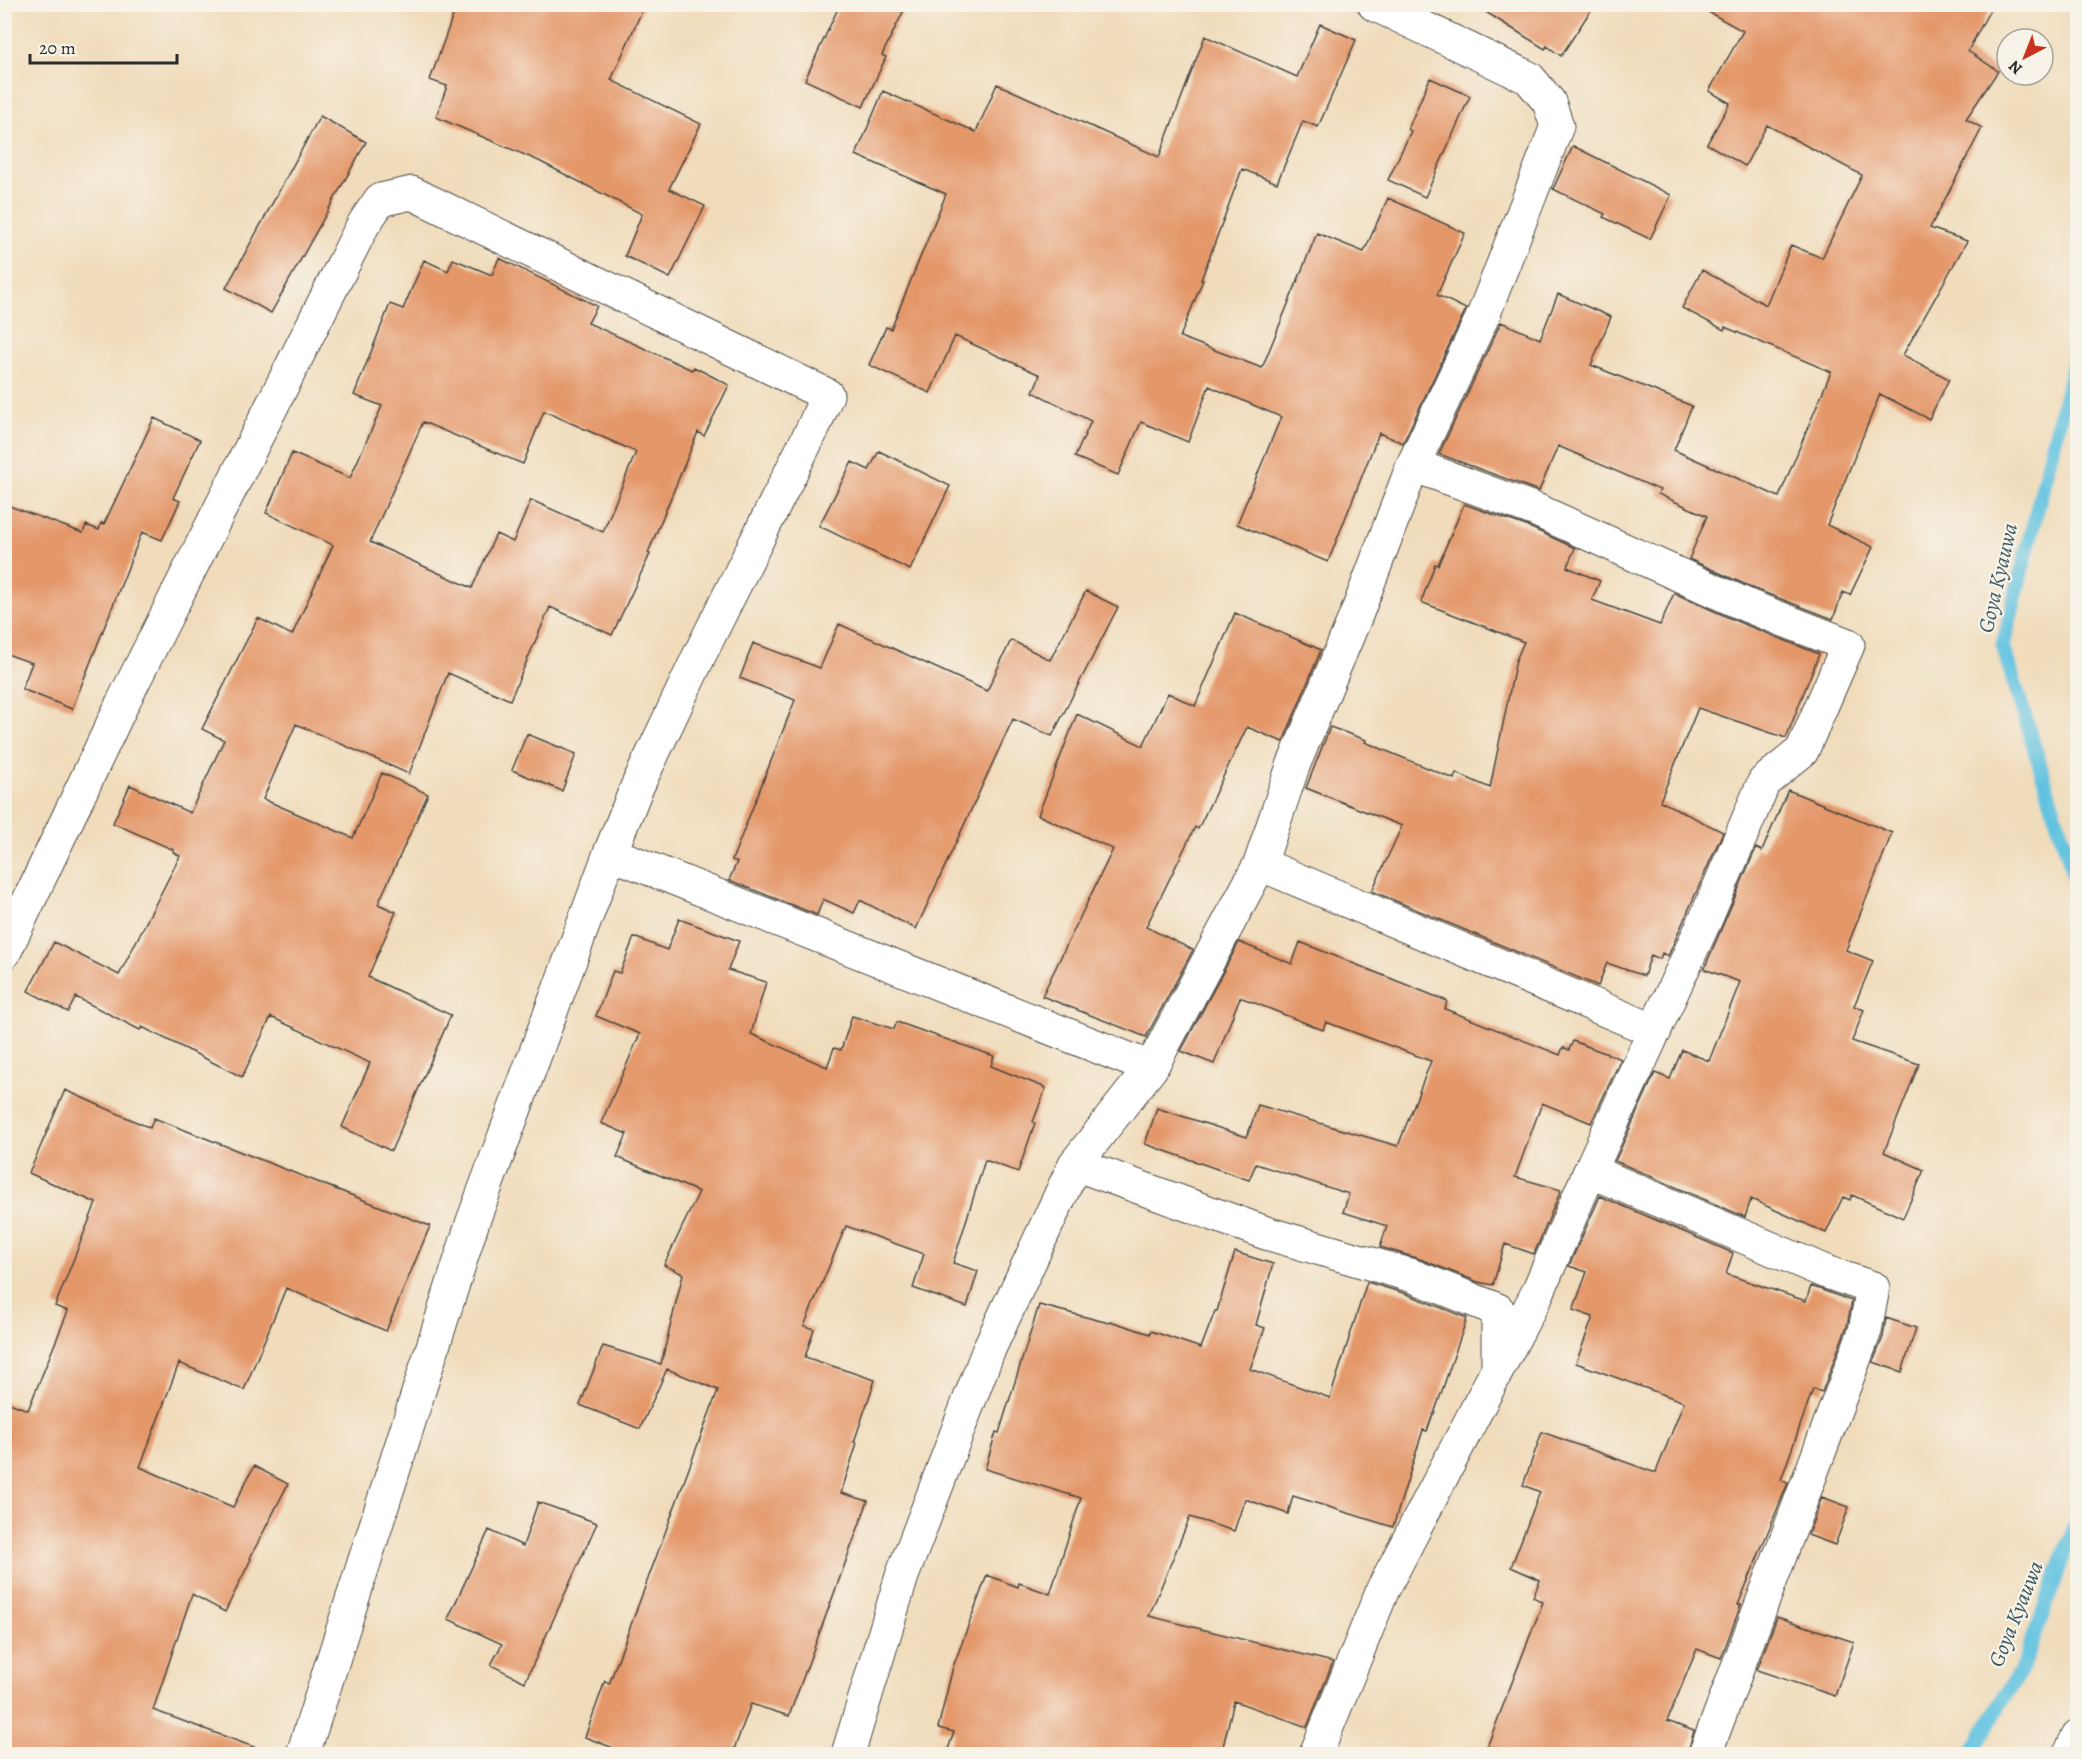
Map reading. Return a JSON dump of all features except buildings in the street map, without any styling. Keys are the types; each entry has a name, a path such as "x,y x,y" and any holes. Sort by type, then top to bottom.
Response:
{"street":[{"path":"848,1755 902,1576 989,1349 1075,1164 1151,1068 1260,864 1293,766 1357,613 1413,465 1483,316 1557,126 1549,102 1529,78 1374,4"},
{"path":"4,953 129,689 363,225 381,200 412,193 827,395 814,426 637,787 610,853 473,1221 303,1755"},
{"path":"1316,1755 1383,1588 1537,1293 1764,782 1802,751 1848,645 1748,606 1536,510 1413,465"},
{"path":"610,853 1151,1068"},
{"path":"1260,864 1655,1031"},
{"path":"1075,1164 1266,1233 1413,1276 1498,1310 1498,1369"},
{"path":"1590,1171 1826,1272 1873,1288 1866,1331 1705,1755"},
{"path":"2070,1755 2078,1736"}],"waterway":[{"name":"Goya Kyauwa","path":"2078,345 2003,646 2078,888"},
{"name":"Goya Kyauwa","path":"1971,1754 2024,1664 2078,1517"}]}
